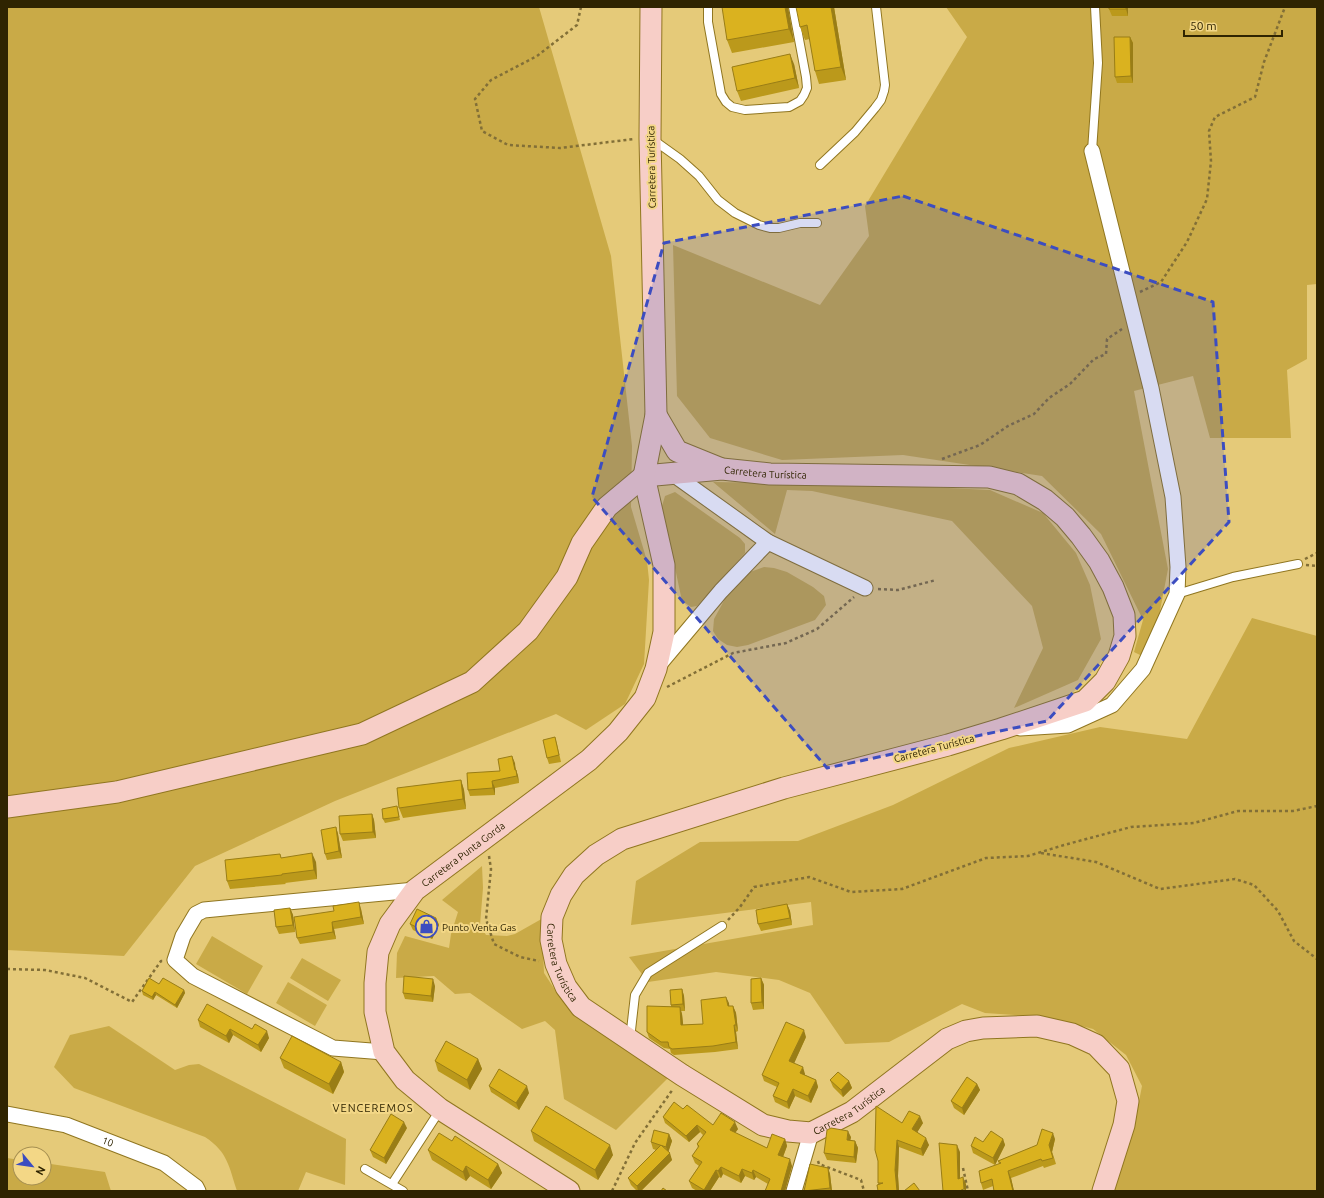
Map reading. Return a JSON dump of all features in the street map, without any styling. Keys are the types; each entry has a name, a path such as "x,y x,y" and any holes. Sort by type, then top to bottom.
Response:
{"main road":[{"name":"Carretera Turística","path":"651,7 650,138 656,415 644,476 722,469 770,474 989,477 1018,484 1045,500 1065,517 1082,536 1099,561 1113,587 1124,615 1125,636 1119,656 1105,681 1085,701 948,745 784,788 622,838 596,855 574,875 561,895 552,917 552,940 556,964 566,987 581,1007 682,1075 763,1125 788,1131 811,1133 852,1112 947,1039 966,1031 983,1028 1036,1026 1072,1034 1096,1045 1119,1069 1128,1101 1124,1125 1103,1191"},
{"path":"656,415 677,451 722,469"},
{"path":"7,807 117,792 362,734 472,682 528,631 567,577 582,543 607,507 644,476"},
{"name":"Carretera Punta Gorda","path":"569,1191 440,1109 405,1080 384,1052 375,1012 375,983 378,952 390,924 415,890 589,760 618,732 645,698 656,668 664,632 664,565 644,476"}],"street":[{"path":"1001,729 1068,726 1112,705 1143,669 1177,594 1178,567 1173,498 1151,388 1092,151"},
{"path":"673,474 768,542 865,588"},
{"path":"656,668 721,591 768,542"},
{"path":"384,1052 333,1048 193,976 175,960 183,936 196,914 204,910 415,890"},
{"name":"10","path":"7,1114 66,1125 164,1163 196,1187 198,1191"},
{"path":"794,1191 811,1133"}],"lane":[{"path":"708,7 708,22 721,94 726,102 732,106 745,110 789,107 800,101 804,95 807,88 806,78 793,7"},
{"path":"820,165 856,132 881,100 885,84 876,7"},
{"path":"1092,151 1098,63 1095,7"},
{"path":"650,138 680,159 694,172 718,200 735,213 759,225 770,228 779,228 800,223 816,224"},
{"path":"1177,594 1233,577 1298,564"},
{"path":"630,1040 635,995 648,973 722,926"},
{"path":"392,1184 440,1109"},
{"path":"365,1169 403,1191"}],"path":[{"path":"581,7 577,25 537,56 491,80 475,99 482,131 508,145 560,148 650,138"},
{"path":"1129,298 1161,282 1187,242 1207,199 1211,160 1209,131 1215,117 1255,97 1264,62 1285,7"},
{"path":"940,460 980,445 1008,426 1034,414 1049,398 1070,384 1094,359 1106,354 1107,339 1134,321"},
{"path":"645,698 733,653 786,643 817,629 865,588 898,590 936,580"},
{"path":"722,926 740,908 754,887 809,877 851,892 902,889 986,858 1028,856 1131,827 1194,823 1238,811 1293,811 1317,806"},
{"path":"486,837 490,869 486,919 494,944 520,957 556,964"},
{"path":"1041,852 1096,862 1160,889 1235,879 1254,885 1278,911 1294,942 1317,959"},
{"path":"7,969 45,970 85,978 132,1002 161,961 175,960"},
{"path":"612,1191 635,1143 682,1075"},
{"path":"817,1158 819,1164 861,1180 864,1191"},
{"path":"963,1168 968,1191"}],"highlighted area":[{"path":"903,196 1213,302 1229,522 1047,721 827,768 592,497 664,243"}],"shaded area":[{"path":"7,7 539,7 611,256 632,446 631,507 647,561 649,580 644,664 625,704 586,730 556,714 335,801 195,866 124,956 7,950"},
{"path":"946,7 1317,7 1317,284 1307,285 1307,359 1287,370 1291,438 1210,438 1193,376 1134,391 1168,569 1159,616 1144,657 1134,652 1143,620 1101,534 1042,476 903,455 782,460 710,438 677,396 673,245 820,305 869,236 865,206 967,37"},
{"path":"713,482 865,484 990,490 1043,513 1076,553 1090,585 1101,639 1078,680 1014,708 1043,648 1032,606 952,521 812,491 787,490 775,534"},
{"path":"675,492 740,538 745,544 745,553 697,606 691,607 682,601 662,506 665,496"},
{"path":"764,567 787,572 813,587 824,596 826,605 815,620 748,645 737,647 727,645 718,639 713,631 714,619 726,597 750,572"},
{"path":"1252,618 1317,636 1317,1191 1114,1191 1134,1127 1142,1086 1126,1055 1093,1029 1047,1017 985,1013 962,1004 889,1042 845,1044 810,993 779,980 716,972 648,982 629,957 813,925 811,902 631,925 636,881 700,842 798,841 893,805 1009,748 1100,727 1187,739"},
{"path":"482,866 483,888 480,925 486,935 507,936 515,934 545,917 543,951 544,973 557,993 579,1017 668,1078 616,1130 564,1099 555,1030 545,1021 522,1029 470,993 455,994 434,976 396,978 397,953 405,936 449,948 451,934 458,912 442,900"},
{"path":"212,936 263,966 247,994 196,964"},
{"path":"302,958 341,980 328,1001 290,978"},
{"path":"288,982 327,1005 315,1026 276,1003"},
{"path":"109,1026 175,1070 189,1065 199,1064 346,1139 345,1185 306,1172 298,1191 237,1191 227,1161 223,1154 219,1148 205,1137 74,1088 54,1067 70,1035"},
{"path":"7,1158 12,1159 12,1186 52,1186 52,1164 105,1172 111,1191 7,1191"}],"building":[{"path":"722,7 785,7 789,29 727,40"},
{"path":"796,7 831,7 841,67 815,71 807,25 800,27"},
{"path":"1109,7 1126,7 1126,9 1109,9"},
{"path":"1114,37 1130,37 1131,76 1115,77"},
{"path":"790,54 795,78 737,91 732,67"},
{"path":"555,737 559,755 547,758 543,740"},
{"path":"512,756 517,776 492,781 493,788 468,790 467,773 500,771 498,759"},
{"path":"461,780 463,799 399,808 397,788"},
{"path":"397,806 399,817 383,819 382,809"},
{"path":"372,814 373,832 340,834 339,816"},
{"path":"336,827 339,851 325,854 321,830"},
{"path":"312,853 314,870 227,881 225,860 280,854 281,858"},
{"path":"359,902 361,917 332,922 333,932 297,938 294,917 334,911 333,906"},
{"path":"787,904 790,918 758,924 756,910"},
{"path":"290,908 293,925 276,927 274,910"},
{"path":"417,909 436,918 429,933 410,924"},
{"path":"404,976 433,979 431,996 403,993"},
{"path":"149,978 159,984 163,978 184,990 175,1005 155,992 152,997 142,991"},
{"path":"761,978 762,1002 751,1003 751,979"},
{"path":"682,989 683,1004 671,1005 670,990"},
{"path":"726,997 728,1006 733,1006 736,1025 734,1025 736,1042 713,1046 672,1049 669,1047 668,1042 661,1042 647,1032 647,1006 680,1007 681,1025 703,1024 701,1000"},
{"path":"207,1004 252,1029 255,1024 267,1031 258,1045 230,1029 226,1036 198,1020"},
{"path":"786,1022 804,1030 789,1061 803,1067 800,1073 816,1080 808,1096 793,1089 787,1102 773,1096 779,1083 762,1075"},
{"path":"292,1036 341,1062 329,1084 280,1058"},
{"path":"446,1041 478,1059 467,1080 435,1061"},
{"path":"499,1069 527,1086 516,1103 489,1086"},
{"path":"838,1072 849,1081 841,1090 830,1080"},
{"path":"967,1077 977,1084 962,1108 951,1101"},
{"path":"674,1102 683,1109 687,1105 713,1125 721,1113 735,1122 730,1130 767,1148 772,1134 785,1139 778,1155 790,1159 781,1191 765,1191 770,1179 753,1170 752,1173 742,1169 739,1176 721,1167 718,1171 716,1170 704,1190 689,1181 702,1162 692,1156 699,1146 697,1144 706,1132 697,1125 686,1136 663,1117"},
{"path":"546,1106 610,1145 595,1170 531,1131"},
{"path":"876,1106 902,1123 909,1111 920,1116 912,1129 926,1138 921,1149 897,1140 895,1170 897,1191 878,1191 877,1185 883,1183 878,1183 878,1161 875,1150"},
{"path":"391,1114 404,1122 384,1158 370,1150"},
{"path":"831,1128 848,1131 847,1140 855,1141 854,1157 824,1153 827,1130"},
{"path":"1042,1129 1053,1133 1049,1145 1053,1158 1042,1161 1041,1159 1008,1171 1013,1191 994,1191 992,1179 981,1183 979,1171 1001,1163 998,1161 1037,1145"},
{"path":"654,1130 669,1134 666,1147 651,1142"},
{"path":"991,1131 1003,1139 993,1158 971,1146 975,1137 983,1142"},
{"path":"439,1133 452,1141 455,1136 498,1164 488,1180 466,1166 463,1172 428,1150"},
{"path":"939,1143 957,1145 958,1179 963,1177 964,1189 961,1190 962,1191 943,1191"},
{"path":"661,1145 670,1153 637,1186 628,1178"},
{"path":"810,1164 828,1168 830,1188 804,1191"},
{"path":"914,1183 920,1191 904,1191"}],"place":[{"name":"Punto Venta Gas","path":"426,927"}],"district":[{"name":"VENCEREMOS","path":"373,1108"}]}
